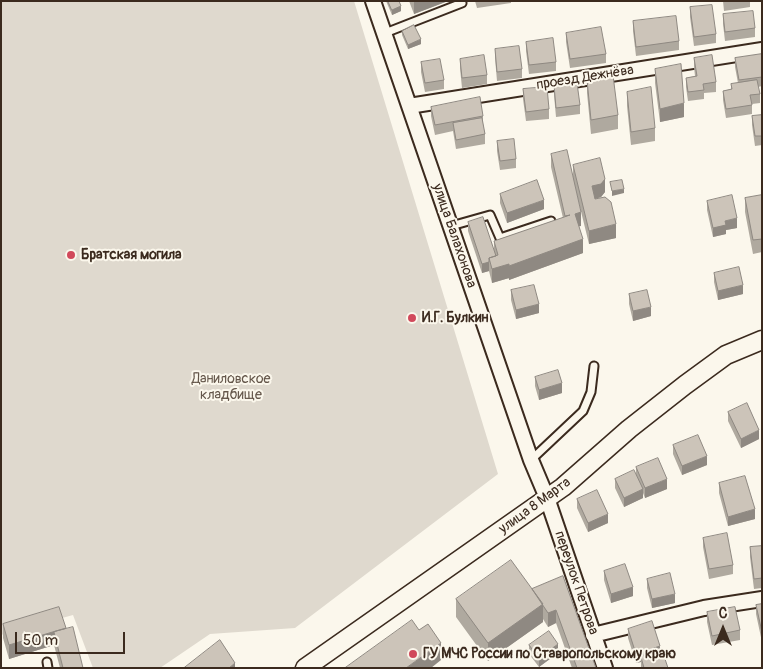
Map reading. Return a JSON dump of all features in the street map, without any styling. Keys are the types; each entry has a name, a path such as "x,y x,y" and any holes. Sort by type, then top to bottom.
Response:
{"street":[{"name":"улица Балахонова","path":"373,1 531,460 547,498"},
{"name":"проезд Дежнёва","path":"409,106 762,50"},
{"name":"улица 8 Марта","path":"305,668 563,488 630,429 726,355 762,340"},
{"name":"переулок Петрова","path":"547,498 605,668"},
{"path":"593,635 704,608 762,599"}],"lane":[{"path":"385,33 462,3"},
{"path":"451,226 490,215 500,238 551,221"},
{"path":"531,460 583,411 591,392 594,366"}],"green space":[{"name":"Даниловское кладбище","path":"1,1 354,1 498,474 295,628 210,634 160,668 93,668 73,615 1,635"}],"building":[{"path":"388,1 399,1 401,6 392,10"},
{"path":"712,5 716,34 694,37 690,7"},
{"path":"753,11 755,28 725,32 723,14"},
{"path":"676,16 679,41 636,47 633,21"},
{"path":"414,25 421,39 408,45 402,31"},
{"path":"601,27 606,54 570,59 566,33"},
{"path":"553,38 556,62 529,65 526,42"},
{"path":"519,46 522,69 497,72 495,49"},
{"path":"762,54 762,77 739,80 735,58"},
{"path":"484,55 487,75 462,78 460,59"},
{"path":"712,55 716,82 703,84 704,90 688,92 686,78 697,76 694,58"},
{"path":"440,59 444,80 425,83 421,62"},
{"path":"681,64 684,103 660,109 655,69"},
{"path":"613,75 618,115 591,120 587,80"},
{"path":"757,80 760,94 750,95 752,105 726,109 723,91 732,89 731,84"},
{"path":"577,83 580,105 556,108 554,85"},
{"path":"547,87 549,109 526,112 523,89"},
{"path":"651,87 655,128 631,132 627,92"},
{"path":"480,97 483,116 435,125 431,107"},
{"path":"762,115 762,136 755,136 752,116"},
{"path":"482,118 485,134 456,140 453,123"},
{"path":"514,139 516,159 500,161 497,141"},
{"path":"567,150 581,212 575,214 583,239 509,266 509,264 492,269 489,258 498,255 494,241 570,215 565,216 551,154"},
{"path":"600,158 605,179 601,184 592,186 595,199 605,197 611,202 616,224 589,231 573,165"},
{"path":"537,180 544,200 507,213 500,194"},
{"path":"622,180 624,189 612,191 610,182"},
{"path":"732,195 737,218 725,221 726,225 713,228 707,201"},
{"path":"762,195 762,239 753,240 745,198"},
{"path":"483,217 496,256 489,258 489,262 482,264 468,222"},
{"path":"739,267 743,285 718,291 714,273"},
{"path":"534,285 539,304 516,310 511,290"},
{"path":"647,290 651,307 633,311 629,294"},
{"path":"558,370 562,383 539,390 535,377"},
{"path":"747,403 759,430 741,439 728,412"},
{"path":"698,435 707,456 682,466 673,445"},
{"path":"658,458 667,479 645,488 636,467"},
{"path":"634,470 643,489 624,498 615,479"},
{"path":"745,476 755,509 728,517 719,483"},
{"path":"597,490 608,514 588,523 577,499"},
{"path":"727,533 733,565 709,569 703,538"},
{"path":"762,546 762,578 754,579 750,547"},
{"path":"511,560 543,604 488,643 456,599"},
{"path":"625,564 633,587 611,594 604,571"},
{"path":"670,573 675,594 652,599 647,579"},
{"path":"563,576 596,668 577,668 556,610 548,613 532,589"},
{"path":"762,604 762,632 756,605"},
{"path":"59,607 66,628 9,645 3,624"},
{"path":"735,607 740,630 712,636 707,612"},
{"path":"412,620 419,630 428,624 441,643 406,668 345,668"},
{"path":"652,621 660,646 636,654 628,629"},
{"path":"73,627 83,668 63,668 54,632"},
{"path":"549,631 558,644 539,658 529,645"},
{"path":"220,640 235,663 229,668 184,668"},
{"path":"662,650 668,668 644,668 641,657"}],"place":[{"name":"Братская могила","path":"71,255"},
{"name":"И.Г. Булкин","path":"412,318"},
{"name":"ГУ МЧС России по Ставропольскому краю","path":"413,654"}]}
